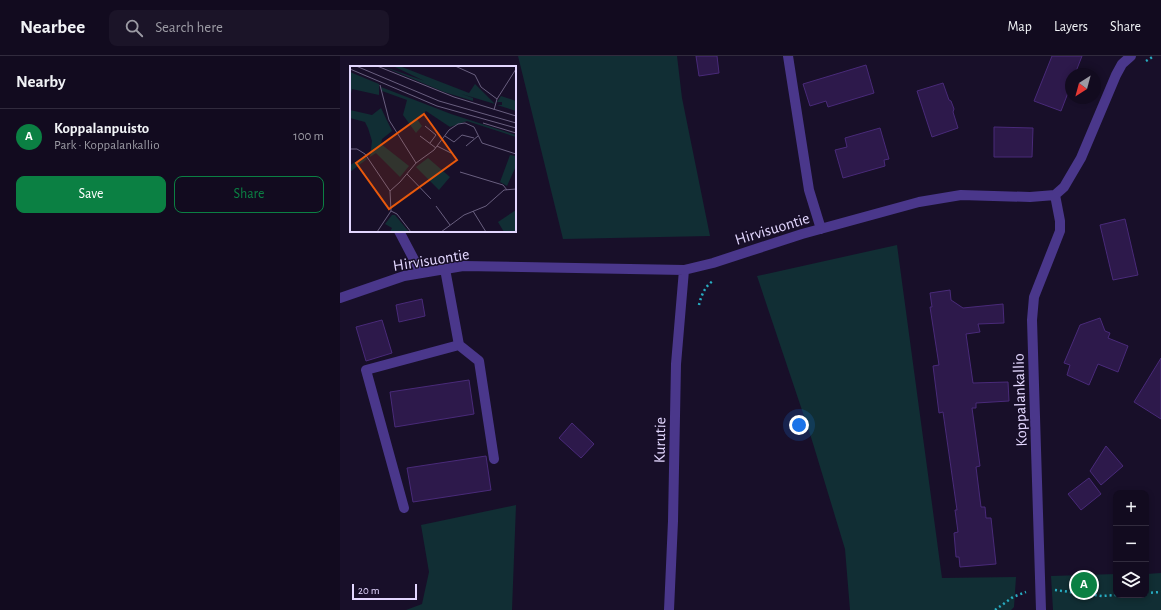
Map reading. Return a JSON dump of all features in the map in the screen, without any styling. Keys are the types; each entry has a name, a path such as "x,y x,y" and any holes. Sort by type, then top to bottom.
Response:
{"street":[{"path":"788,56 809,190 821,229"},
{"path":"1055,195 1064,187 1081,158 1116,74 1122,64 1131,56"},
{"name":"Hirvisuontie","path":"340,298 404,276 463,266 684,270 713,263 821,229 919,202 961,195 1030,197 1055,195"},
{"name":"Koppalankallio","path":"1041,610 1032,320 1034,297 1060,231 1060,221 1055,195"},
{"path":"400,232 421,273"},
{"path":"445,269 459,345 478,361 494,459"},
{"name":"Kurutie","path":"669,610 673,521 676,364 684,270"},
{"path":"404,508 366,370 459,345"}],"path":[{"path":"995,610 1013,597 1030,590"},
{"path":"1050,590 1102,596 1113,595"},
{"path":"1149,593 1161,592"}],"green space":[{"path":"518,56 677,56 682,98 710,236 563,239"},
{"path":"897,245 942,578 1016,577 1014,607 1011,610 850,610 845,549 811,437 757,276"},
{"path":"516,505 512,610 406,610 422,604 429,572 421,525"},
{"path":"1161,573 1161,610 1053,610 1051,576 1113,574 1113,598 1149,598 1149,574"}],"building":[{"path":"696,56 717,56 719,73 699,76"},
{"path":"1052,56 1082,56 1077,68 1065,68 1065,101 1061,111 1034,101"},
{"path":"866,65 874,93 828,107 826,101 810,106 803,84"},
{"path":"943,83 954,109 953,112 958,128 932,137 917,91"},
{"path":"994,127 1033,128 1032,157 994,157"},
{"path":"880,128 889,159 884,160 885,166 843,178 835,150 847,147 845,138"},
{"path":"1125,219 1138,275 1113,280 1100,225"},
{"path":"950,290 951,300 963,308 1003,304 1004,323 978,324 980,332 966,334 973,383 1008,382 1009,401 976,403 976,408 972,408 980,466 976,467 981,507 985,507 986,518 991,518 996,564 960,567 959,557 956,557 954,533 958,532 955,510 957,510 943,412 939,413 933,366 939,365 930,307 932,307 930,293"},
{"path":"422,299 425,316 399,322 396,305"},
{"path":"1100,318 1105,331 1110,333 1108,338 1128,346 1118,372 1098,364 1089,385 1067,375 1070,365 1064,363 1080,325"},
{"path":"382,320 392,353 366,361 356,327"},
{"path":"1161,358 1161,419 1134,402"},
{"path":"469,380 474,414 395,427 390,392"},
{"path":"572,423 594,444 581,458 559,438"},
{"path":"1106,446 1123,466 1101,485 1090,471"},
{"path":"486,456 491,490 413,502 407,468"},
{"path":"1089,478 1101,494 1081,510 1068,494"}],"place":[{"name":"Koppalanpuisto","path":"1084,585"}]}
